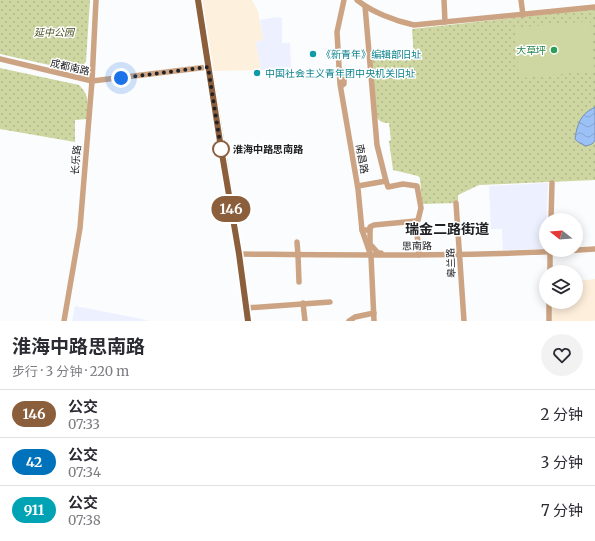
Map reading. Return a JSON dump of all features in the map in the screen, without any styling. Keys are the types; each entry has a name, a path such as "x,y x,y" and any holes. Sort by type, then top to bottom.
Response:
{"main road":[{"path":"198,0 239,254 248,321"}],"street":[{"name":"长乐路","path":"64,321 80,228 92,81 96,0"},
{"name":"南昌路","path":"344,0 337,32 341,86 358,186 362,230 371,256 374,321"},
{"path":"357,0 365,6 414,25 595,7"},
{"path":"444,0 446,22"},
{"path":"522,0 523,14"},
{"path":"365,6 377,145 386,182 388,187 403,184 417,186 421,208 418,220 416,221 419,253 378,253 370,244 370,227 374,225 416,221"},
{"name":"成都南路","path":"0,60 92,81 208,67"},
{"path":"358,186 386,182"},
{"path":"551,213 552,183"},
{"name":"皋兰路","path":"456,204 464,321"},
{"path":"362,230 370,230"},
{"path":"297,242 299,282"},
{"name":"思南路","path":"583,250 595,249"},
{"name":"思南路","path":"239,254 371,256 419,253 460,254 539,251"},
{"path":"246,308 330,302"},
{"path":"303,303 305,321"},
{"path":"549,309 549,321"},
{"path":"350,321 355,317 374,313"}],"shaded area":[{"path":"202,0 252,0 258,11 263,40 256,42 261,70 213,71"},
{"path":"277,17 282,18 282,43 290,43 291,67 261,70 256,42 263,40 260,20"},
{"path":"548,183 547,213 539,213 539,249 503,250 502,229 491,229 489,186"},
{"path":"595,279 595,320 551,321 551,309 583,309 583,280"},
{"path":"75,306 142,319 148,321 72,321"}],"green space":[{"name":"延中公园","path":"0,0 90,0 86,61 83,66 76,71 0,54"},
{"path":"595,9 595,180 479,185 458,195 458,203 422,204 420,178 418,176 393,170 389,141 391,140 389,123 380,121 375,115 370,54 398,50 399,60 414,59 412,29"},
{"name":"大草坪","path":"590,21 594,71 519,78 515,28"},
{"path":"0,68 79,85 87,97 88,105 87,119 75,120 75,142 0,129"}],"water":[{"path":"595,107 595,140 592,144 585,146 575,139 577,128 584,115"}],"bus line":[{"name":"146","path":"198,0 239,254 248,321"}],"place":[{"name":"大草坪","path":"554,50"},
{"name":"《新青年》编辑部旧址","path":"313,54"},
{"name":"中国社会主义青年团中央机关旧址","path":"257,73"},
{"name":"淮海中路思南路","path":"221,149"}],"district":[{"name":"瑞金二路街道","path":"447,229"}],"route":[{"path":"121,78 208,67 221,149"}]}
